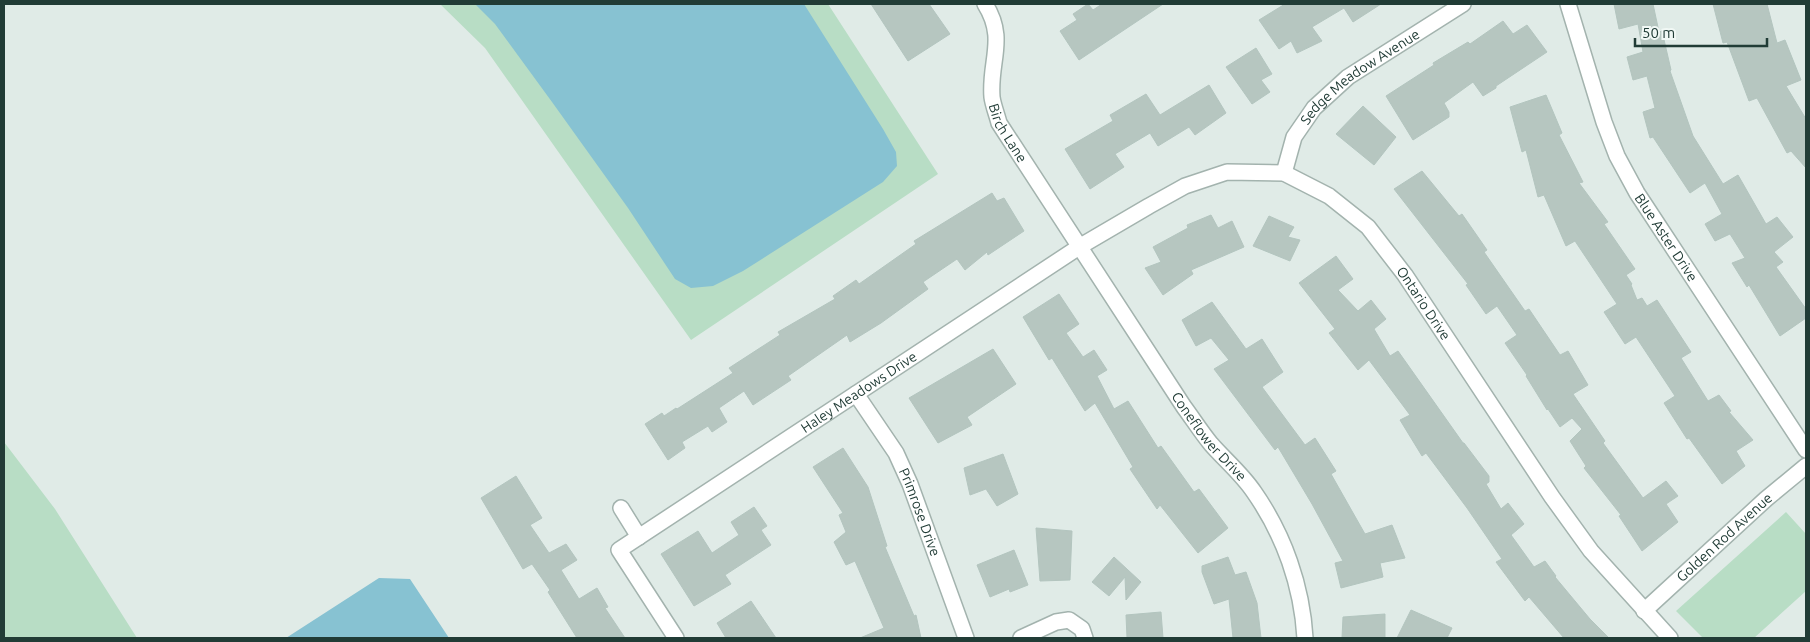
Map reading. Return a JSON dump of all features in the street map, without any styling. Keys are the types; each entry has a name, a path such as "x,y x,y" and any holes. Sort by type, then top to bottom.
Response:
{"street":[{"name":"Sedge Meadow Avenue","path":"1284,173 1294,137 1314,108 1348,77 1463,4"},
{"name":"Blue Aster Drive","path":"1568,4 1604,122 1617,156 1637,193 1806,450"},
{"name":"Birch Lane","path":"992,6 997,38 992,97 1000,124 1079,247"},
{"name":"Ontario Drive","path":"1079,247 1185,186 1228,172 1284,173 1329,196 1368,227 1405,275 1590,551 1670,638"},
{"name":"Haley Meadows Drive","path":"676,638 619,550 1079,247"},
{"name":"Coneflower Drive","path":"1079,247 1184,407 1211,443 1253,490 1273,522 1293,572 1304,621 1305,638"},
{"name":"Primrose Drive","path":"856,394 896,453 910,484 966,638"},
{"name":"Golden Rod Avenue","path":"1644,611 1766,499 1806,466"},
{"path":"621,508 639,537"},
{"path":"1022,638 1056,622 1069,620 1082,629 1085,638"}],"green space":[{"path":"440,4 828,4 938,174 691,340 485,48"},
{"path":"4,442 55,509 137,638 4,638"},
{"path":"1786,512 1806,534 1806,591 1754,638 1703,638 1676,611"}],"water":[{"path":"475,4 804,4 883,129 896,152 897,166 883,182 743,271 713,286 691,288 675,279 628,208 552,102 495,24"},
{"path":"379,578 410,579 449,638 286,638"}],"building":[{"path":"871,4 929,4 950,34 908,61"},
{"path":"1088,4 1093,10 1102,4 1163,4 1079,60 1060,31 1077,20 1073,14"},
{"path":"1285,4 1381,4 1353,22 1344,8 1312,27 1322,41 1297,53 1291,41 1279,49 1259,20"},
{"path":"1614,4 1653,4 1659,32 1662,31 1670,71 1693,136 1723,184 1738,175 1766,224 1777,217 1793,237 1774,252 1783,262 1776,267 1806,309 1806,318 1780,336 1749,285 1747,287 1732,263 1745,258 1730,234 1715,241 1705,224 1722,214 1705,183 1690,193 1653,137 1650,138 1643,112 1655,108 1647,76 1633,80 1627,57 1643,52 1638,24 1619,29"},
{"path":"1713,4 1767,4 1777,43 1785,40 1801,80 1786,86 1806,119 1806,168 1791,151 1787,153 1757,98 1749,101 1727,42 1723,43"},
{"path":"1503,21 1513,34 1527,25 1547,52 1483,96 1473,82 1444,103 1449,112 1449,117 1413,140 1386,96 1434,65 1433,63 1468,42 1470,44"},
{"path":"1256,48 1272,74 1261,80 1270,92 1252,104 1226,67"},
{"path":"1209,85 1226,113 1195,135 1189,127 1158,146 1150,133 1115,154 1124,167 1090,189 1065,149 1113,121 1110,115 1146,94 1160,115"},
{"path":"1546,95 1562,133 1559,135 1583,182 1579,183 1608,222 1604,224 1635,269 1626,275 1632,284 1637,300 1642,298 1647,306 1657,300 1691,352 1681,358 1708,401 1719,395 1731,411 1729,412 1753,440 1736,451 1745,466 1722,484 1689,438 1687,439 1664,403 1675,396 1636,337 1625,344 1604,312 1617,304 1575,241 1566,246 1544,195 1538,197 1526,150 1522,152 1510,107"},
{"path":"1363,106 1396,137 1374,165 1336,134"},
{"path":"1422,171 1459,216 1462,214 1487,250 1484,252 1525,311 1529,309 1560,355 1568,351 1588,385 1573,394 1605,441 1603,443 1643,498 1666,481 1678,496 1666,504 1678,522 1642,551 1619,516 1621,515 1584,468 1586,466 1570,441 1582,429 1572,418 1560,427 1547,410 1527,375 1505,343 1517,335 1497,306 1486,314 1466,285 1468,284 1394,189"},
{"path":"992,193 997,201 1004,198 1024,231 988,255 987,252 965,270 957,259 923,282 928,289 881,323 850,342 847,335 788,376 791,380 753,405 744,391 719,408 727,422 712,432 708,426 682,442 685,448 668,460 645,424 662,413 664,416 677,409 733,373 729,368 780,335 778,332 835,299 833,296 856,280 859,284 916,244 914,241"},
{"path":"1211,215 1218,228 1232,221 1244,247 1191,270 1193,274 1163,295 1145,268 1161,262 1153,247 1188,228 1187,225"},
{"path":"1269,216 1294,227 1288,237 1300,240 1290,261 1253,246"},
{"path":"1336,256 1353,279 1338,290 1358,311 1371,300 1386,319 1374,329 1390,356 1398,351 1463,443 1489,476 1489,482 1486,484 1501,509 1508,503 1524,524 1511,535 1534,567 1545,561 1555,577 1590,619 1609,638 1564,638 1529,597 1525,601 1496,562 1502,559 1467,508 1426,453 1422,456 1400,420 1410,415 1369,360 1358,370 1329,333 1335,329 1299,283"},
{"path":"1059,294 1079,324 1066,333 1083,357 1094,350 1107,370 1097,376 1114,409 1128,401 1158,448 1161,446 1194,492 1199,489 1228,528 1198,553 1160,505 1157,509 1130,469 1133,467 1095,403 1085,411 1052,358 1049,360 1023,317"},
{"path":"1212,302 1246,349 1262,339 1283,372 1262,387 1305,445 1315,438 1336,471 1331,474 1365,534 1392,525 1405,558 1380,563 1383,577 1341,588 1335,563 1343,561 1312,504 1278,447 1275,450 1214,369 1229,360 1211,338 1196,346 1182,320"},
{"path":"993,349 1016,384 967,417 972,425 938,443 909,398"},
{"path":"843,448 868,487 887,546 885,547 914,616 916,615 921,638 860,638 884,628 855,561 846,565 834,542 846,532 839,515 843,513 813,467"},
{"path":"1003,454 1018,494 997,506 986,489 970,495 964,468"},
{"path":"516,476 542,518 530,525 549,553 566,544 577,560 561,570 579,599 597,588 608,607 605,608 625,638 577,638 548,592 550,590 532,564 523,569 481,498"},
{"path":"754,507 767,526 761,530 771,545 725,575 731,584 694,606 661,554 698,531 712,553 739,535 731,522"},
{"path":"1036,528 1072,531 1070,580 1040,581"},
{"path":"1014,550 1028,585 1010,592 1009,589 990,597 977,565"},
{"path":"1114,557 1141,582 1126,600 1125,577 1109,596 1092,582"},
{"path":"1228,557 1235,575 1246,572 1257,603 1261,638 1233,638 1229,599 1214,604 1202,572 1202,566"},
{"path":"751,601 776,638 726,638 717,623"},
{"path":"1411,610 1452,628 1447,638 1397,638"},
{"path":"1161,612 1163,638 1127,638 1126,615"},
{"path":"1385,614 1385,638 1342,638 1343,617"}]}
